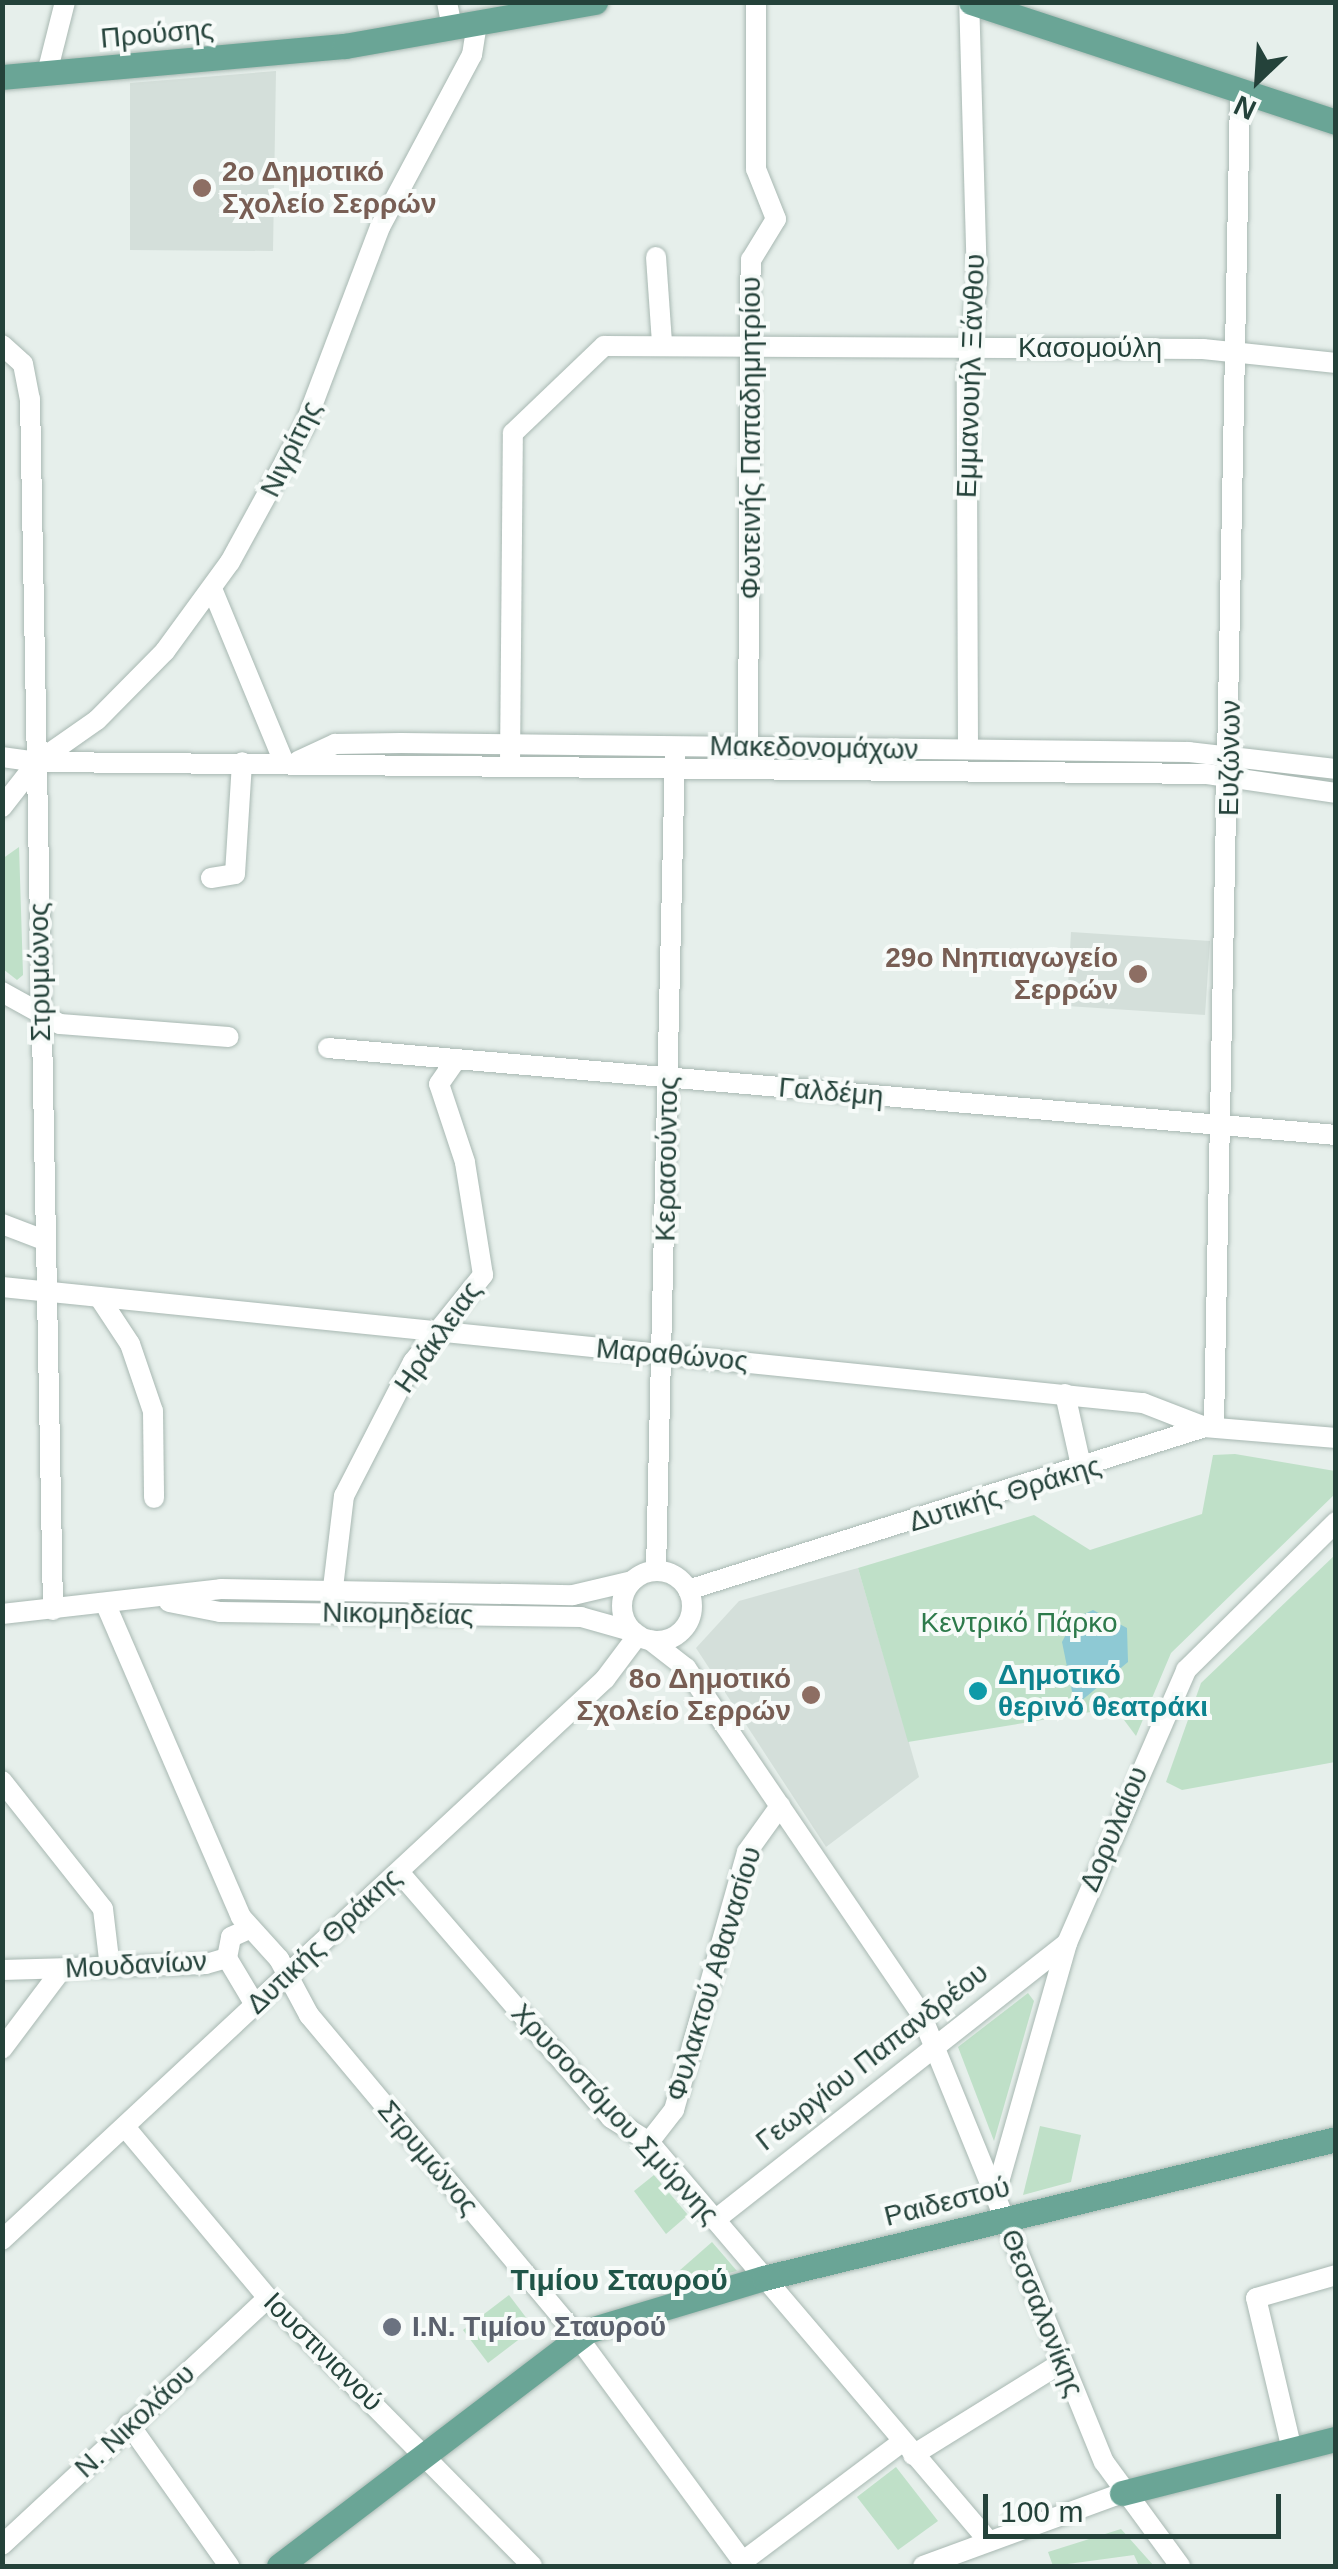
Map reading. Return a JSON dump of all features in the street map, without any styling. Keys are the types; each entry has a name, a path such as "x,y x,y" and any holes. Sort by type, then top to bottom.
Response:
{"main road":[{"name":"Προύσης","path":"2,77 595,2"},
{"path":"970,2 1336,122"},
{"name":"Ραιδεστού","path":"577,2336 1000,2207 1336,2138"},
{"path":"279,2566 577,2336"},
{"path":"1122,2493 1336,2439"}],"street":[{"path":"47,73 66,2"},
{"name":"Φωτεινής Παπαδημητρίου","path":"748,757 753,250 776,218 756,168 756,2"},
{"name":"Εμμανουήλ Ξάνθου","path":"968,750 970,2"},
{"name":"Νιγρίτης","path":"2,808 41,762 136,682 212,591 304,426 379,231 472,54 459,18"},
{"name":"Ευζώνων","path":"1209,1426 1224,1125 1240,91"},
{"path":"656,257 662,342"},
{"name":"Κασομούλη","path":"510,754 512,433 604,346 662,342 1235,350 1336,363"},
{"name":"Στρυμώνος","path":"2,345 23,364 30,399 41,762 44,1292 53,1610"},
{"path":"212,591 290,762"},
{"name":"Μακεδονομάχων","path":"3,757 41,762 290,762 335,744 510,754 748,757 1230,776 1336,793"},
{"name":"Μακεδονομάχων","path":"748,757 968,750 1230,754 1336,769"},
{"name":"Κερασούντος","path":"656,1570 675,756"},
{"path":"210,878 235,874 242,762"},
{"path":"2,992 41,1018 228,1037"},
{"name":"Γαλδέμη","path":"328,1048 1336,1135"},
{"name":"Ηράκλειας","path":"330,1613 344,1496 436,1334 483,1275 466,1162 439,1084 456,1060"},
{"path":"2,1224 44,1240"},
{"name":"Μαραθώνος","path":"2,1287 436,1334 1065,1394 1169,1408 1209,1426 1336,1438"},
{"path":"99,1297 124,1330 153,1411 154,1498"},
{"path":"1065,1394 1082,1470"},
{"name":"Δυτικής Θράκης","path":"688,1590 1082,1470 1209,1426"},
{"name":"Δορυλαίου","path":"1000,2207 1067,1943 1186,1670 1336,1522"},
{"path":"640,1636 686,1626 688,1590 656,1570 632,1581 622,1605 640,1636 686,1668 936,2042"},
{"name":"Νικομηδείας","path":"8,1614 162,1600 221,1589 573,1594 632,1581"},
{"name":"Νικομηδείας","path":"162,1600 330,1613 581,1617 640,1636"},
{"path":"106,1605 249,1929"},
{"path":"2,1634 8,1614"},
{"name":"Δυτικής Θράκης","path":"2,2240 605,1679 640,1636"},
{"path":"2,1781 103,1909 110,1968"},
{"name":"Φυλακτού Αθανασίου","path":"649,2142 674,2110 747,1852 780,1806"},
{"name":"Χρυσοστόμου Σμύρνης","path":"398,1872 612,2118 649,2142 987,2539"},
{"name":"Στρυμώνος","path":"249,1929 287,1975 309,2016 577,2336 744,2564"},
{"name":"Μουδανίων","path":"2,1970 110,1968 227,1958 231,1936 249,1929"},
{"name":"Γεωργίου Παπανδρέου","path":"715,2220 936,2042 1067,1943"},
{"path":"227,1958 255,2005"},
{"path":"2,2049 62,1969"},
{"name":"Θεσσαλονίκης","path":"936,2042 1060,2364 1122,2493 1180,2566"},
{"name":"Ιουστινιανού","path":"125,2127 268,2298 532,2566"},
{"path":"1292,2450 1256,2298 1336,2275"},
{"name":"Ν. Νικολάου","path":"2,2545 268,2298"},
{"path":"744,2564 907,2449 1060,2364"},
{"path":"129,2424 229,2566"},
{"path":"923,2566 987,2539 1122,2493"}],"shaded area":[{"name":"2ο Δημοτικό Σχολείο Σερρών","path":"276,71 273,251 130,250 130,83"},
{"name":"29ο Νηπιαγωγείο Σερρών","path":"1071,932 1210,941 1205,1015 1067,1006"},
{"name":"8ο Δημοτικό Σχολείο Σερρών","path":"858,1568 919,1777 826,1847 696,1648 739,1601"}],"green space":[{"path":"19,847 23,975 17,980 3,969 2,859"},
{"name":"Κεντρικό Πάρκο","path":"1235,1454 1335,1471 1335,1494 1171,1653 1136,1736 1115,1708 908,1742 858,1568 1034,1515 1090,1550 1202,1514 1213,1455"},
{"path":"1335,1555 1335,1762 1182,1790 1166,1782 1201,1683"},
{"path":"1028,1993 1034,2001 994,2141 958,2047"},
{"path":"1040,2126 1081,2135 1071,2182 1023,2195"},
{"path":"654,2175 688,2215 666,2234 634,2191"},
{"path":"712,2242 737,2271 664,2288 663,2285"},
{"path":"509,2295 534,2328 488,2363 463,2330"},
{"path":"896,2467 938,2521 898,2550 857,2497"},
{"path":"1121,2529 1154,2566 1139,2566 1134,2555 1053,2566 1048,2552"}],"water":[{"path":"1093,1610 1127,1628 1128,1662 1075,1706 1062,1642 1074,1619"}],"place":[{"name":"2ο Δημοτικό Σχολείο Σερρών","path":"202,188"},
{"name":"29ο Νηπιαγωγείο Σερρών","path":"1138,974"},
{"name":"Δημοτικό θερινό θεατράκι","path":"978,1691"},
{"name":"8ο Δημοτικό Σχολείο Σερρών","path":"811,1695"},
{"name":"Ι.Ν. Τιμίου Σταυρού","path":"392,2327"}],"district":[{"name":"Τιμίου Σταυρού","path":"619,2280"}]}
